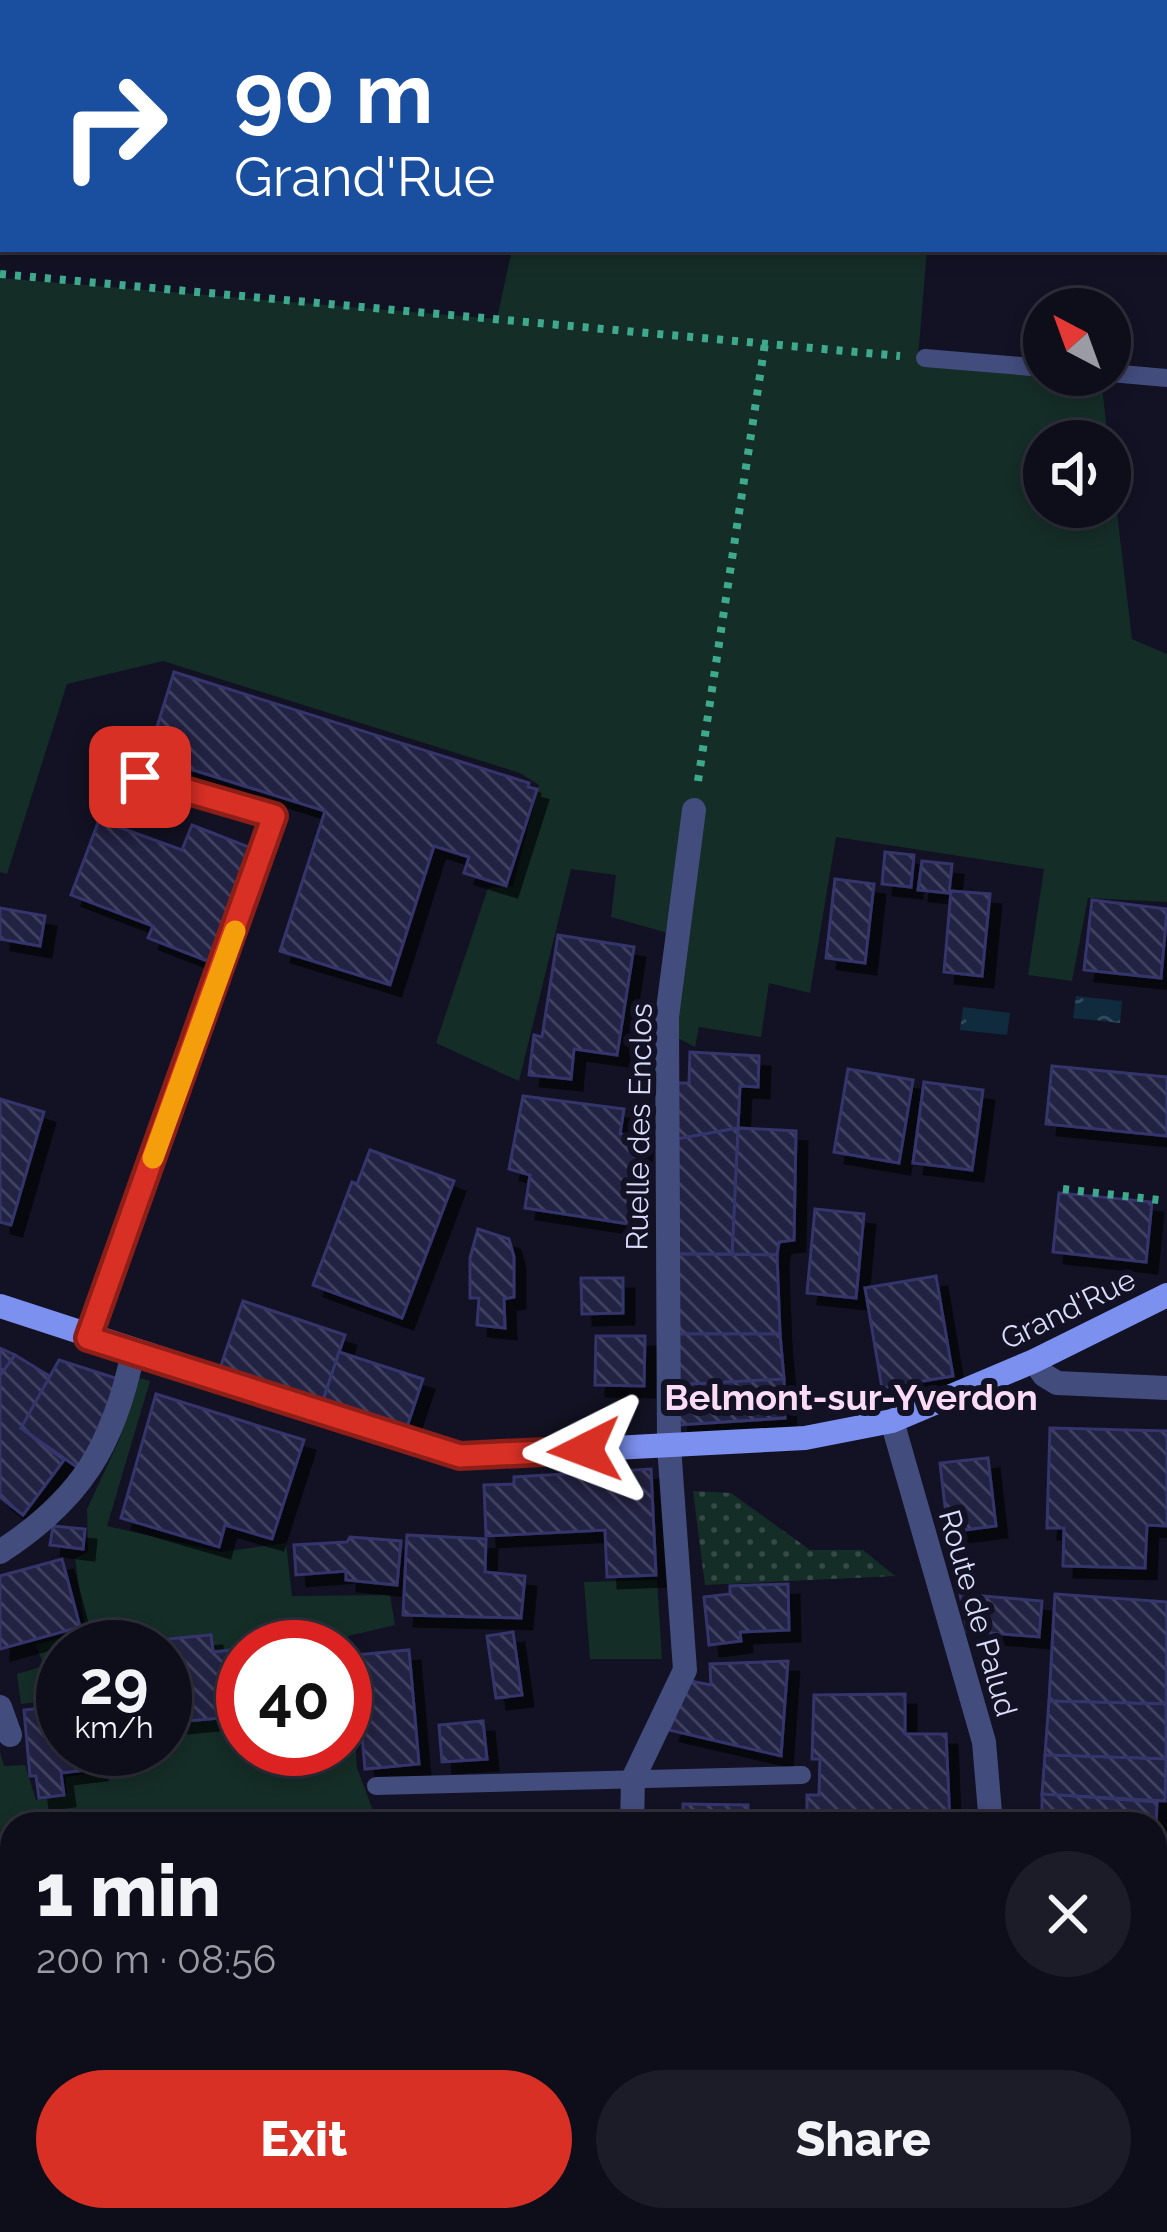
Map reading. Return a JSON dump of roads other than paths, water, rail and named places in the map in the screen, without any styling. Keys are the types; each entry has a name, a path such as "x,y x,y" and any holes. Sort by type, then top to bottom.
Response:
{"street":[{"name":"Ruelle des Enclos","path":"633,1779 685,1670 669,1446 667,1017 694,810"},
{"name":"Grand'Rue","path":"0,1306 460,1456 805,1438 892,1421 1034,1361 1167,1294"},
{"path":"0,1552 41,1525 76,1490 125,1387 133,1352"},
{"path":"1034,1361 1044,1376 1057,1383 1167,1388"},
{"name":"Route de Palud","path":"892,1421 984,1742 991,1812"},
{"path":"0,1707 10,1735"},
{"path":"632,1812 633,1779"}],"lane":[{"path":"925,358 1023,366"},
{"path":"1131,375 1167,378"},
{"path":"88,1338 274,816 140,777"},
{"path":"376,1786 802,1775"}],"water":[{"path":"1076,996 1122,1001 1120,1023 1073,1018"},
{"path":"963,1007 1010,1013 1007,1035 960,1030"}],"district":[{"name":"Belmont-sur-Yverdon","path":"851,1397"}]}
